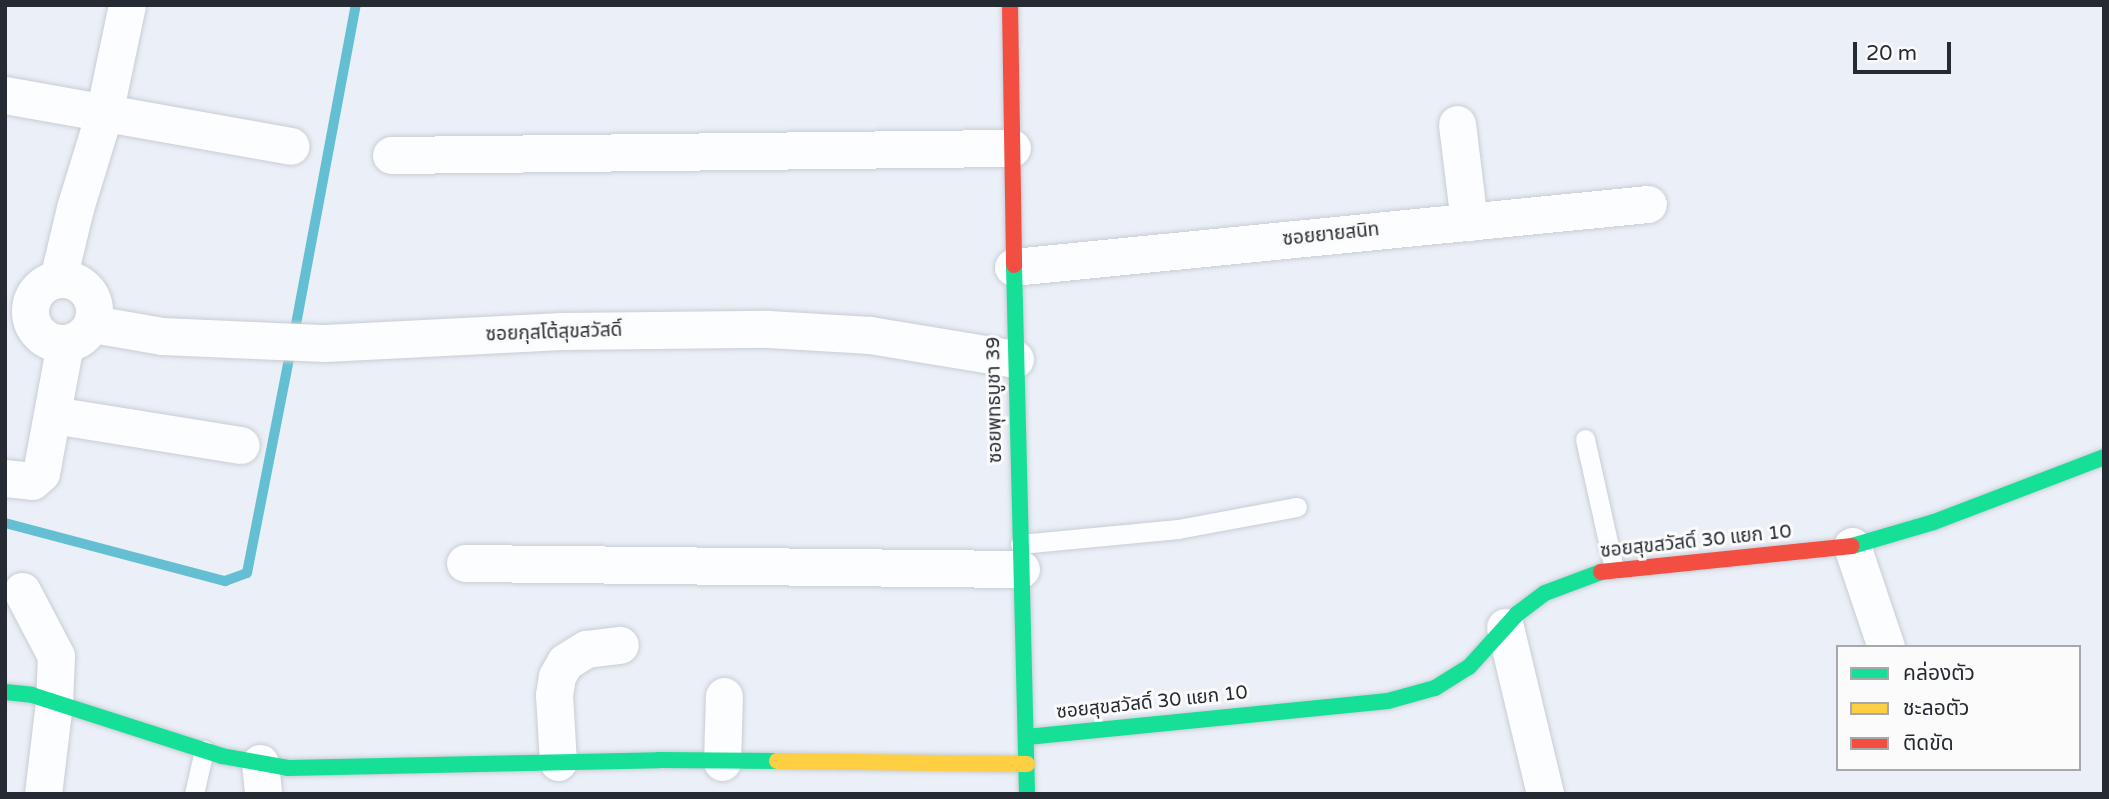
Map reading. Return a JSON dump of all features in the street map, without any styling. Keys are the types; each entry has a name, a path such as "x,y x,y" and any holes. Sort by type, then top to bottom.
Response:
{"street":[{"name":"ซอยกุสโต้สุขสวัสดิ์","path":"127,5 104,114 75,208 34,283 29,312 32,325 51,342 79,334 325,343 562,331 768,329 870,335 1015,359"},
{"name":"ซอยพุทธบูชา 39","path":"1010,5 1013,267 1027,794"},
{"path":"5,95 290,146"},
{"path":"1457,124 1469,222"},
{"path":"391,155 1012,148"},
{"name":"ซอยยายสนิท","path":"1013,267 1648,204"},
{"path":"5,478 32,481 41,473 53,415 79,334 95,313 88,291 69,280 34,283"},
{"path":"53,415 241,445"},
{"name":"ซอยสุขสวัสดิ์ 30 แยก 10","path":"1027,737 1388,701 1435,688 1469,667 1505,627 1545,593 1586,576 1614,569 1852,546 1934,522 2104,457"},
{"path":"1852,546 1885,645"},
{"path":"465,563 1021,556"},
{"path":"22,591 56,656 54,702 43,794"},
{"path":"1505,627 1545,794"},
{"path":"558,762 554,695 557,676 565,662 586,649 620,645"},
{"path":"5,692 33,695 204,750 262,778 288,768 558,762 1027,764"},
{"path":"722,762 724,696"}],"lane":[{"path":"1585,439 1614,569"},
{"path":"1021,556 1297,507"},
{"path":"194,794 204,750"}],"waterway":[{"path":"294,335 356,5"},
{"path":"5,523 225,581 247,573 291,349"}],"traffic: fast":[{"path":"1014,265 1027,794"},
{"path":"1852,546 1934,522 2104,457"},
{"path":"1027,737 1388,701 1435,688 1469,667 1517,614 1545,593 1601,572"},
{"path":"5,692 32,695 222,756 288,768 659,760 777,761"}],"traffic: slow":[{"path":"777,761 1027,764"}],"traffic: jam":[{"path":"1010,5 1014,265"},
{"path":"1601,572 1852,546"}]}
